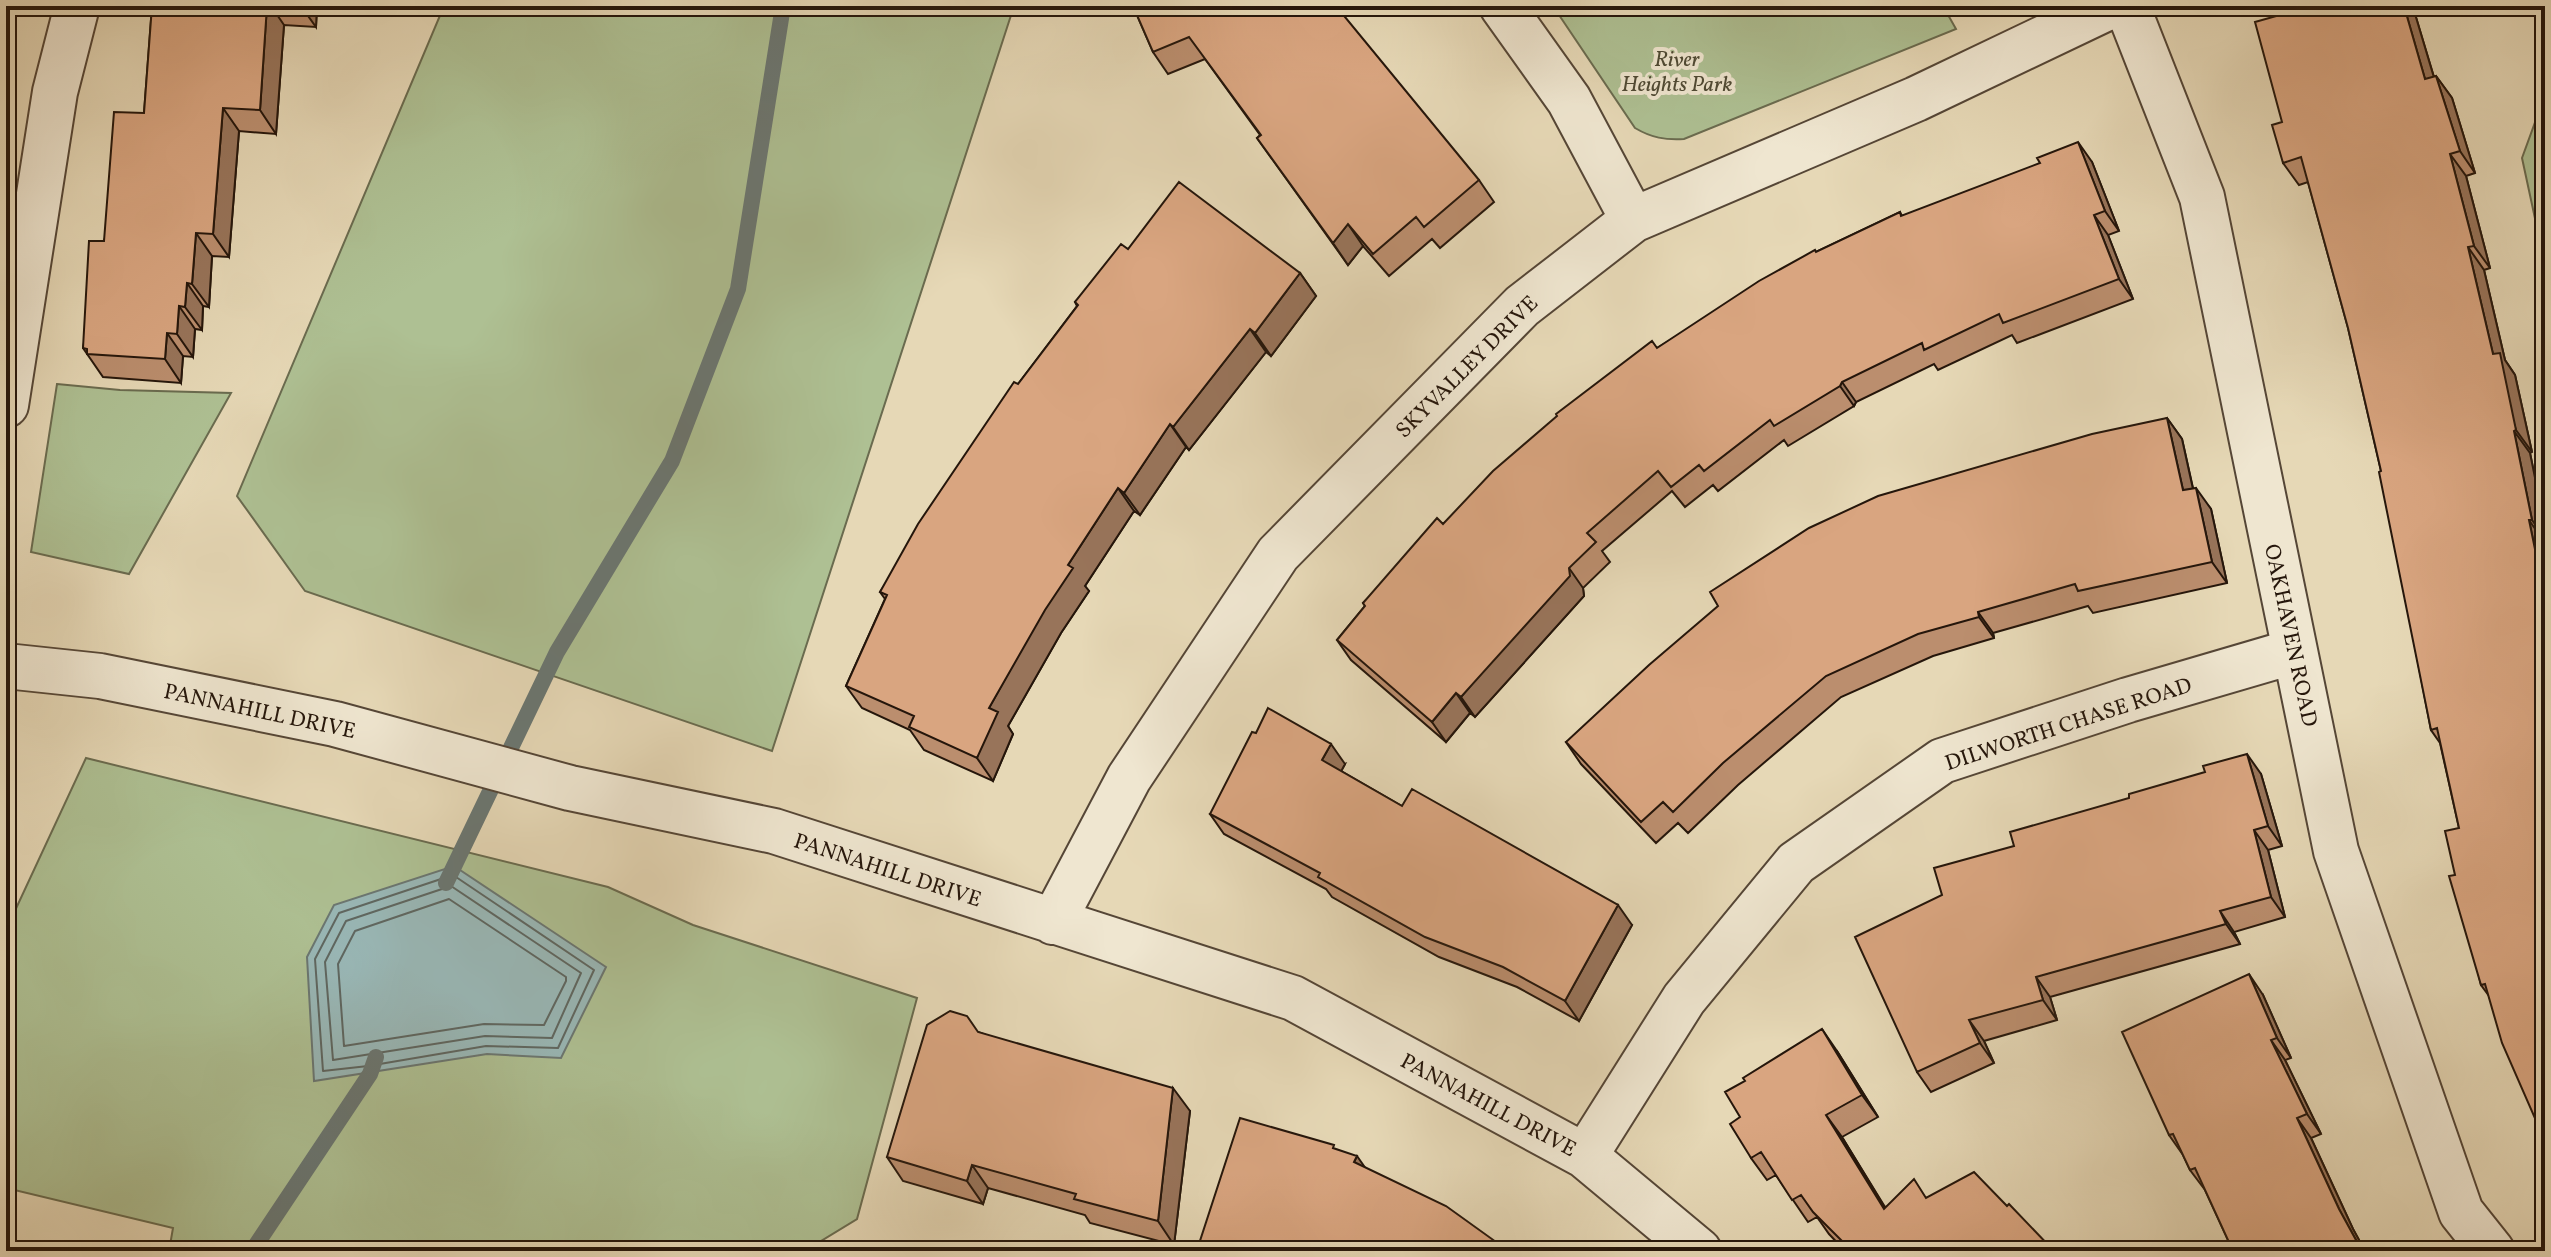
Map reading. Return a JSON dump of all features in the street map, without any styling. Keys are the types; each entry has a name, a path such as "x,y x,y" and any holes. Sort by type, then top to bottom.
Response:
{"street":[{"path":"6,405 55,92 77,6"},
{"path":"1502,6 1569,100 1633,220"},
{"name":"SKYVALLEY DRIVE","path":"1053,922 1129,778 1278,554 1522,306 1633,220 1916,99 2111,6"},
{"name":"OAKHAVEN ROAD","path":"2127,6 2202,197 2336,851 2461,1212 2492,1251"},
{"name":"DILWORTH CHASE ROAD","path":"1585,1156 1684,999 1796,863 1942,761 2128,700 2295,651"},
{"name":"PANNAHILL DRIVE","path":"6,666 100,676 335,724 570,788 774,831 1293,998 1585,1156 1699,1251"}],"green space":[{"path":"444,6 1014,6 772,751 305,591 237,496"},
{"name":"River Heights Park","path":"1553,6 1943,6 1956,29 1684,139 1671,139 1635,128"},
{"path":"2545,95 2545,265 2522,158"},
{"path":"57,384 120,390 231,393 129,574 31,552"},
{"path":"86,758 608,887 693,925 917,998 857,1219 813,1246 811,1251 169,1251 173,1228 6,1188 6,930"}],"water":[{"path":"454,866 606,967 561,1058 487,1054 314,1081 307,957 334,905"}],"building":[{"path":"152,6 267,6 260,110 223,108 213,234 196,233 192,284 187,283 185,307 179,306 177,334 167,333 165,359 87,354 87,349 83,348 89,241 104,241 114,112 144,113"},
{"path":"1133,6 1336,6 1479,180 1424,227 1416,217 1373,254 1348,224 1333,243 1257,138 1261,135 1189,37 1153,52"},
{"path":"2312,6 2329,6 2331,12 2351,6 2404,6 2425,79 2436,76 2460,151 2450,154 2474,246 2468,247 2493,354 2500,353 2545,598 2545,1141 2502,1043 2485,984 2481,985 2449,876 2455,875 2445,831 2459,828 2437,728 2431,730 2381,471 2348,328 2301,157 2283,163 2272,125 2282,122 2255,22"},
{"path":"2078,142 2105,211 2094,215 2119,279 2003,323 1999,314 1924,350 1922,343 1842,382 1774,426 1770,420 1704,471 1699,465 1671,487 1658,471 1587,533 1596,542 1569,568 1570,576 1461,697 1456,693 1432,722 1337,640 1365,606 1363,603 1437,518 1443,524 1493,471 1556,414 1652,341 1657,348 1759,281 1815,250 1900,212 1901,216 2040,163 2037,158"},
{"path":"1179,182 1300,273 1255,333 1250,329 1173,427 1170,424 1124,493 1118,488 1068,565 1073,568 1045,610 989,708 998,712 977,758 909,727 914,716 846,686 887,595 880,592 918,524 1014,382 1018,384 1078,305 1075,302 1121,244 1128,249"},
{"path":"2167,418 2183,490 2196,488 2212,562 2078,591 2075,584 1978,612 1979,617 1918,634 1826,676 1723,763 1673,812 1663,802 1641,822 1566,742 1718,606 1710,592 1809,528 1878,496 2092,434"},
{"path":"1268,708 1331,744 1322,760 1402,806 1412,789 1618,905 1565,1001 1503,967 1425,937 1318,877 1320,873 1210,814 1252,732 1256,733"},
{"path":"2247,754 2268,826 2254,830 2271,897 2220,911 2226,924 2036,977 2043,1000 1969,1020 1980,1043 1917,1072 1855,937 1942,895 1934,868 2014,846 2010,832 2129,798 2129,794 2205,772 2203,766"},
{"path":"2249,974 2277,1038 2271,1040 2307,1114 2297,1118 2362,1251 2233,1251 2195,1168 2190,1170 2173,1134 2169,1135 2122,1032"},
{"path":"950,1011 967,1016 978,1032 1173,1088 1158,1221 1074,1199 1076,1194 972,1165 967,1181 887,1157 927,1025"},
{"path":"1822,1029 1862,1095 1826,1115 1884,1209 1914,1179 1926,1198 1974,1172 2054,1251 1852,1251 1813,1212 1801,1195 1792,1200 1761,1152 1751,1158 1730,1124 1740,1117 1725,1092"},
{"path":"1240,1118 1334,1145 1333,1148 1357,1156 1354,1162 1446,1206 1513,1251 1208,1251 1198,1247"}],"waterway":[{"path":"446,883 557,652 672,461 738,289 783,6"},
{"path":"252,1251 370,1074 376,1057"}]}
